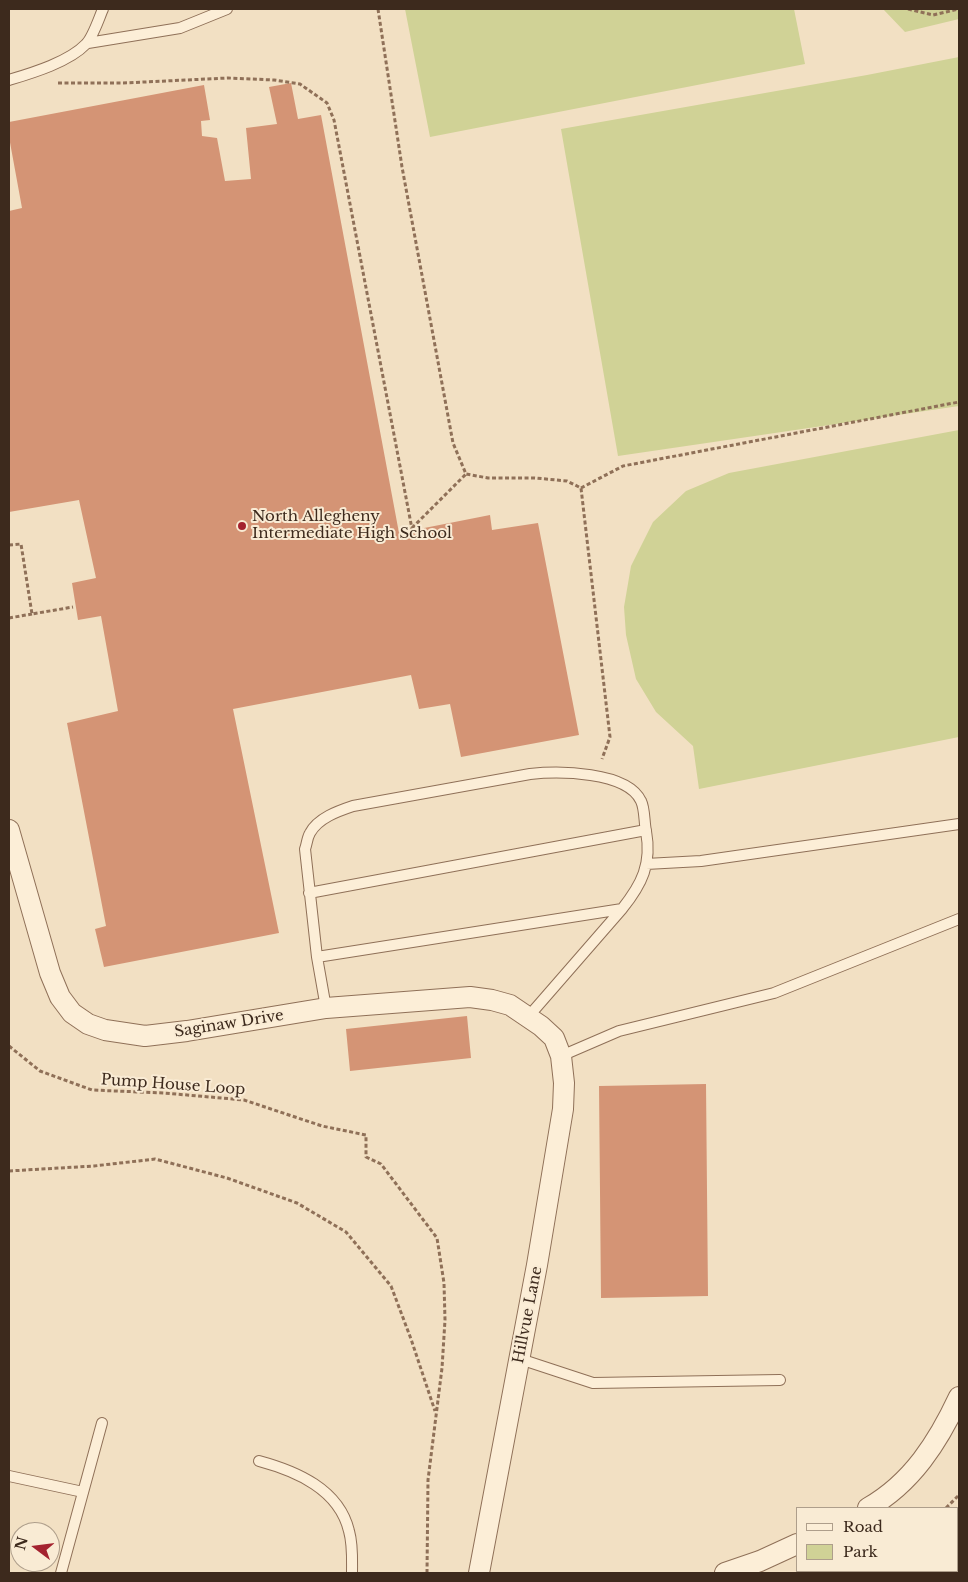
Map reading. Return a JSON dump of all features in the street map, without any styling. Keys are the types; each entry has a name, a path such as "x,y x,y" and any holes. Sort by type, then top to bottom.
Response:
{"street":[{"name":"Saginaw Drive","path":"9,830 50,973 60,997 72,1013 88,1024 106,1030 145,1036 326,1008 470,997 510,1005 528,1016 554,1038 561,1056"},
{"name":"Hillvue Lane","path":"479,1573 520,1359 563,1109 564,1083 561,1056"},
{"path":"869,1507 890,1493 926,1457 939,1438 959,1397"},
{"path":"725,1573 760,1561 796,1544"}],"lane":[{"path":"88,43 103,9"},
{"path":"9,80 72,55 88,43 180,28 227,9"},
{"path":"326,1008 317,957 305,849 310,833 319,822 334,813 353,806 530,774 546,772 595,776 619,782 632,790 641,801 648,843 642,880 636,892 622,909 528,1016"},
{"path":"646,864 701,861 959,824"},
{"path":"309,893 646,830"},
{"path":"317,957 622,909"},
{"path":"561,1056 619,1031 774,993 959,919"},
{"path":"520,1359 593,1383 780,1380"},
{"path":"61,1573 102,1423"},
{"path":"259,1461 308,1479 322,1489 335,1503 344,1516 349,1530 352,1550 352,1573"},
{"path":"9,1476 83,1492"}],"path":[{"path":"378,9 402,167 453,443 466,474"},
{"path":"908,9 933,15 959,10"},
{"path":"24,75 52,83 123,83 228,78 274,80 300,84 327,103 334,120 412,529 466,474"},
{"path":"581,488 623,466 959,402"},
{"path":"466,474 488,478 567,480 581,488"},
{"path":"581,488 610,737 595,776"},
{"path":"9,545 21,544 32,614"},
{"path":"9,618 73,607"},
{"name":"Pump House Loop","path":"9,1046 40,1071 92,1090 164,1093 244,1100 322,1126 366,1135 366,1157 381,1164 437,1238 444,1283 445,1320 442,1368 428,1480 427,1573"},
{"name":"Pump House Loop","path":"9,1171 94,1166 155,1159 227,1178 297,1203 346,1232 391,1286 435,1412"},
{"path":"947,1507 959,1495"}],"green space":[{"path":"405,9 794,9 805,64 430,137"},
{"path":"883,9 959,9 959,19 905,32"},
{"path":"959,57 959,406 618,456 561,129"},
{"path":"959,430 959,737 699,789 693,746 656,712 636,679 626,635 624,607 631,566 653,522 686,491 729,473"}],"building":[{"name":"North Allegheny Intermediate High School","path":"291,83 298,119 321,115 399,533 490,515 492,530 538,523 579,735 461,757 450,704 419,709 411,675 233,709 279,933 104,967 95,929 106,926 67,723 118,711 101,616 78,620 72,583 96,578 79,500 9,512 9,211 22,208 9,137 9,122 204,85 210,120 201,121 202,136 217,138 225,181 251,179 246,128 277,124 269,87"},
{"path":"467,1016 471,1058 350,1071 346,1029"},
{"path":"706,1084 708,1296 601,1298 599,1086"}],"place":[{"name":"North Allegheny Intermediate High School","path":"242,526"}]}
